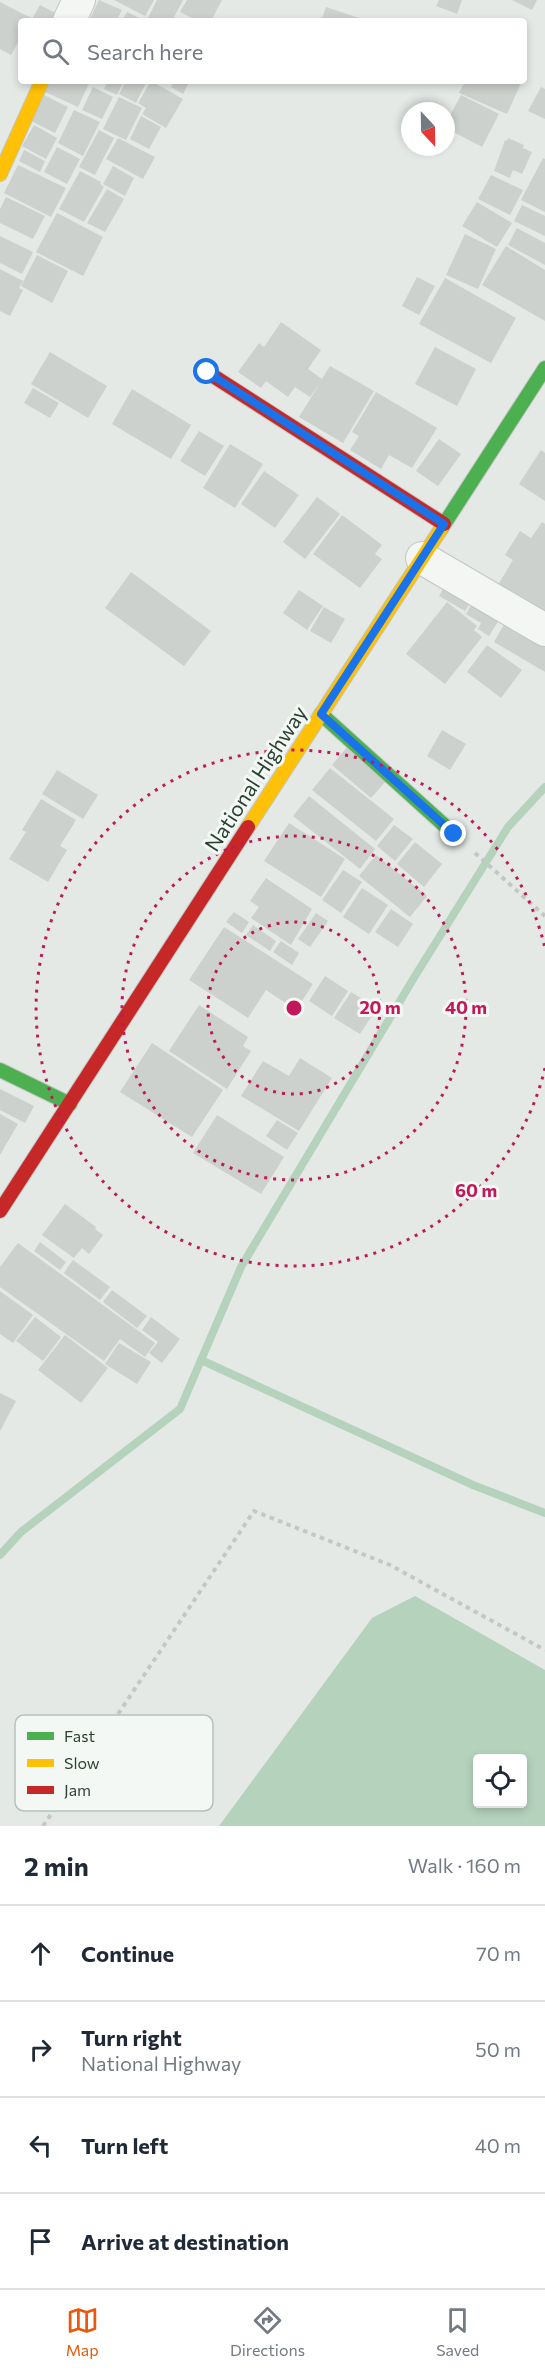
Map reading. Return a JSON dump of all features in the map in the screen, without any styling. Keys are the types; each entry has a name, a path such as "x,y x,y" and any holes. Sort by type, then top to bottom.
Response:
{"main road":[{"path":"0,174 41,84"},
{"name":"National Highway","path":"0,1211 545,368"},
{"path":"207,372 444,524"},
{"path":"321,714 454,834"},
{"path":"0,1070 70,1104"}],"street":[{"path":"70,18 79,0"},
{"path":"422,558 545,630"}],"path":[{"path":"454,834 545,916"},
{"path":"117,1715 254,1511 390,1565 545,1650"},
{"path":"42,1826 52,1811"}],"shaded area":[{"path":"415,1596 545,1670 545,1826 219,1826 372,1618"}],"building":[{"path":"99,0 122,10 118,18 90,18"},
{"path":"114,0 154,0 145,16"},
{"path":"157,0 183,0 174,18 148,18"},
{"path":"187,0 222,0 213,18 192,18 180,12"},
{"path":"439,0 462,0 457,14 436,6"},
{"path":"512,0 537,0 532,10"},
{"path":"0,2 31,18 18,18 18,42 11,55 0,49"},
{"path":"40,5 63,17 62,18 33,18"},
{"path":"326,7 359,18 322,18"},
{"path":"127,12 139,18 124,18"},
{"path":"49,84 89,84 78,107 45,92"},
{"path":"106,84 122,84 117,95 104,89"},
{"path":"124,84 146,84 136,103 119,94"},
{"path":"149,84 156,84 183,99 166,128 142,114 146,108 138,103"},
{"path":"172,84 188,84 183,94 171,87"},
{"path":"464,84 521,84 507,114 459,93"},
{"path":"93,87 113,97 102,119 82,110"},
{"path":"541,87 545,89 545,119 528,111"},
{"path":"44,95 68,107 55,133 31,121"},
{"path":"461,95 499,114 482,147 455,133 455,106"},
{"path":"119,97 142,108 126,140 103,129"},
{"path":"74,110 100,122 83,156 58,143"},
{"path":"141,116 161,127 149,149 130,139"},
{"path":"34,125 57,138 46,159 22,146"},
{"path":"99,130 114,138 95,175 79,167"},
{"path":"118,138 155,157 143,179 106,159"},
{"path":"508,138 524,145 523,148 532,152 522,174 513,170 510,178 494,171 505,140 507,141"},
{"path":"57,147 80,159 67,184 44,172"},
{"path":"24,150 45,161 40,172 19,161"},
{"path":"543,158 545,159 545,212 521,200"},
{"path":"18,165 66,188 51,217 4,193"},
{"path":"113,166 134,178 125,196 103,184"},
{"path":"80,171 101,182 100,184 104,187 84,222 59,209"},
{"path":"491,175 523,190 510,215 478,199"},
{"path":"107,189 124,199 105,232 87,223"},
{"path":"6,197 45,216 33,239 0,223 0,209"},
{"path":"477,202 512,223 497,247 462,226"},
{"path":"522,205 545,216 545,236 514,221"},
{"path":"57,213 103,237 83,276 36,252"},
{"path":"517,228 545,243 545,265 508,245"},
{"path":"465,234 496,249 478,289 446,275"},
{"path":"0,236 33,252 22,274 0,263"},
{"path":"506,246 545,270 545,321 482,285"},
{"path":"37,255 68,271 52,303 21,286"},
{"path":"0,269 23,281 19,288 23,290 10,316 0,311"},
{"path":"417,277 435,286 419,315 402,306"},
{"path":"445,278 516,318 491,363 419,324"},
{"path":"281,322 321,350 308,369 322,379 330,366 374,391 343,443 299,417 320,383 310,397 295,387 288,397 266,381 261,388 238,372 259,343 264,347"},
{"path":"435,347 476,369 457,406 415,384"},
{"path":"50,352 107,386 88,418 31,384"},
{"path":"33,388 59,403 50,418 24,403"},
{"path":"132,389 191,425 171,459 112,424"},
{"path":"376,392 437,428 412,468 389,455 381,469 350,450 359,436 352,432"},
{"path":"199,431 224,446 205,476 180,461"},
{"path":"439,439 461,454 438,486 416,471"},
{"path":"230,444 263,464 235,508 203,488"},
{"path":"541,450 545,453 545,501 519,484"},
{"path":"264,471 299,495 275,528 241,504"},
{"path":"317,497 340,514 305,559 283,542"},
{"path":"342,515 382,545 375,554 382,559 360,588 313,554"},
{"path":"542,522 545,524 545,625 493,593 513,560 505,555 520,531 531,538"},
{"path":"131,572 211,631 184,666 105,608"},
{"path":"450,577 476,593 465,611 439,596"},
{"path":"299,590 323,606 307,630 283,613"},
{"path":"478,593 505,610 489,636 478,629 481,623 466,614"},
{"path":"447,602 477,626 474,630 482,637 445,684 406,654"},
{"path":"324,607 345,619 331,643 310,631"},
{"path":"511,612 545,632 545,672 494,642"},
{"path":"487,645 522,670 501,698 467,672"},
{"path":"442,730 466,744 450,770 427,756"},
{"path":"348,746 387,780 371,798 332,765"},
{"path":"330,768 394,819 376,841 312,790"},
{"path":"57,770 98,795 83,819 42,794"},
{"path":"309,796 375,849 360,869 293,816"},
{"path":"41,799 76,820 60,846 67,850 48,882 9,859 26,832 22,830"},
{"path":"289,823 345,859 321,897 264,861"},
{"path":"394,825 413,839 395,861 377,846"},
{"path":"415,842 442,864 424,887 397,864"},
{"path":"376,855 427,896 410,917 359,876"},
{"path":"343,870 362,882 341,913 322,900"},
{"path":"266,878 312,909 291,945 251,918 259,907 250,901"},
{"path":"362,888 388,905 369,934 343,917"},
{"path":"391,909 413,924 398,947 375,932"},
{"path":"234,912 249,922 242,933 226,922"},
{"path":"316,913 328,921 310,947 298,939"},
{"path":"253,925 276,941 270,951 246,935"},
{"path":"224,927 313,984 296,1010 266,990 248,1018 189,980"},
{"path":"281,941 299,953 292,965 273,952"},
{"path":"325,976 348,991 332,1016 309,1001"},
{"path":"351,992 377,1008 360,1034 334,1018"},
{"path":"199,1005 248,1037 243,1046 251,1051 227,1089 169,1051"},
{"path":"152,1043 223,1090 192,1137 120,1092"},
{"path":"300,1058 332,1078 299,1131 241,1096 263,1061 289,1076"},
{"path":"0,1089 34,1106 25,1123 0,1110"},
{"path":"0,1114 18,1124 0,1155"},
{"path":"217,1115 284,1157 261,1194 193,1153"},
{"path":"277,1120 298,1133 287,1150 266,1136"},
{"path":"65,1204 103,1235 89,1254 82,1248 74,1258 42,1235"},
{"path":"40,1242 66,1262 60,1270 34,1251"},
{"path":"18,1243 155,1343 145,1357 120,1339 104,1361 0,1287 0,1267"},
{"path":"73,1260 110,1287 100,1300 64,1273"},
{"path":"112,1290 147,1316 137,1328 103,1302"},
{"path":"0,1291 33,1315 13,1343 0,1334"},
{"path":"35,1317 61,1337 43,1361 16,1341"},
{"path":"151,1317 180,1339 162,1363 149,1353 158,1342 142,1330"},
{"path":"65,1335 108,1368 81,1403 38,1370"},
{"path":"119,1343 151,1362 137,1384 105,1364"},
{"path":"0,1393 16,1401 0,1431"}],"waterway":[{"path":"0,1555 21,1532 180,1409 241,1267 415,976 508,827 545,787"},
{"path":"201,1360 473,1485 545,1513"}],"traffic: fast":[{"path":"441,529 545,368"},
{"path":"321,714 454,834"},
{"path":"0,1070 70,1104"}],"traffic: slow":[{"path":"0,174 41,84"},
{"path":"248,827 441,529"}],"traffic: jam":[{"path":"207,372 444,524"},
{"path":"0,1211 248,827"}],"route":[{"path":"207,372 444,524 321,714 454,834"}]}
